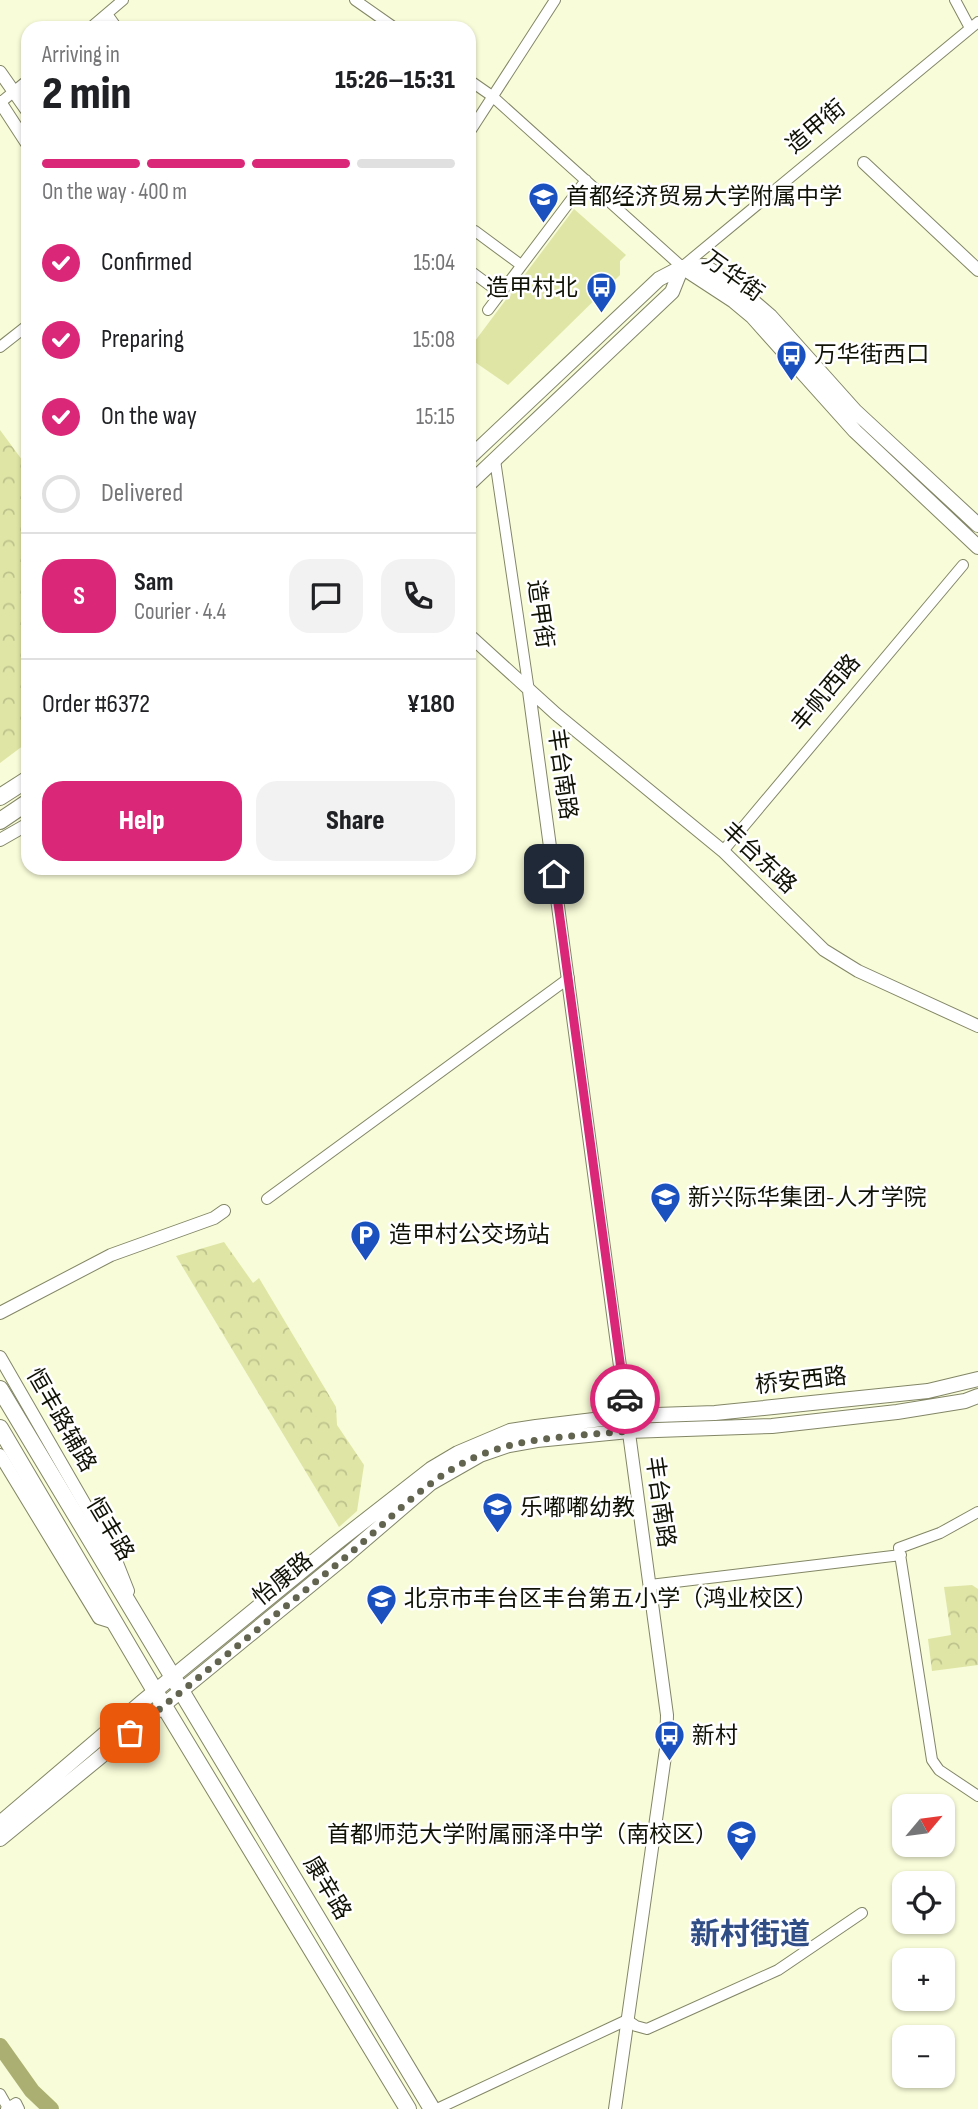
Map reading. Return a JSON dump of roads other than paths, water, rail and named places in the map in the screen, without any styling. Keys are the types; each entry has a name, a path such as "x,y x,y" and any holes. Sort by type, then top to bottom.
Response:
{"main road":[{"name":"万华街","path":"682,267 705,266 753,301 770,316 855,411 978,525"},
{"name":"造甲街","path":"476,450 659,279 682,267"},
{"name":"造甲街","path":"476,478 672,292 682,267"},
{"name":"万华街","path":"682,267 752,316 855,431 976,541"},
{"path":"0,797 21,784"},
{"path":"0,821 21,807"},
{"name":"桥安西路","path":"627,1416 715,1413 928,1391 978,1379"},
{"name":"恒丰路","path":"0,1389 182,1691"},
{"name":"桥安西路","path":"629,1431 772,1426 897,1412 965,1401 978,1396"},
{"name":"怡康路","path":"0,1823 155,1691 412,1483 458,1453 510,1431 627,1416"},
{"name":"恒丰路","path":"0,1429 164,1705"},
{"name":"怡康路","path":"0,1839 348,1555 430,1483 480,1455 509,1445 629,1431"},
{"name":"康辛路","path":"182,1691 435,2109"},
{"name":"康辛路","path":"164,1705 408,2109"}],"street":[{"path":"98,21 123,0"},
{"path":"355,0 385,21"},
{"path":"476,122 555,0"},
{"path":"955,0 974,25"},
{"path":"107,14 112,21"},
{"name":"造甲街","path":"682,267 974,25"},
{"path":"0,72 21,101"},
{"path":"476,84 682,267"},
{"path":"21,86 0,102 21,134"},
{"path":"864,163 978,270"},
{"path":"488,310 586,180"},
{"path":"476,231 522,265"},
{"path":"476,275 500,293"},
{"path":"0,347 21,331"},
{"name":"造甲街","path":"495,460 529,691"},
{"name":"丰帆西路","path":"723,850 963,565"},
{"path":"476,642 529,691"},
{"name":"丰台东路","path":"529,691 723,850 824,950 858,971 978,1026"},
{"name":"丰台南路","path":"529,691 666,1699 667,1732 615,2109"},
{"path":"0,840 21,828"},
{"path":"267,1199 569,978"},
{"path":"0,1313 111,1255 214,1218 224,1211"},
{"name":"恒丰路辅路","path":"0,1357 113,1553 137,1618"},
{"path":"0,1455 99,1618 115,1623"},
{"path":"650,1585 900,1552 978,1512"},
{"path":"900,1552 932,1760 939,1770 978,1796"},
{"path":"435,2109 627,2020 647,2029 778,1970 862,1913"},
{"path":"0,2094 11,2109"}],"waterway":[{"path":"0,2046 32,2091 51,2109"}],"place":[{"name":"首都经济贸易大学附属中学","path":"543,224"},
{"name":"造甲村北","path":"601,315"},
{"name":"万华街西口","path":"791,382"},
{"name":"新兴际华集团-人才学院","path":"665,1225"},
{"name":"造甲村公交场站","path":"366,1262"},
{"name":"乐嘟嘟幼教","path":"497,1535"},
{"name":"北京市丰台区丰台第五小学（鸿业校区）","path":"381,1626"},
{"name":"新村","path":"669,1763"},
{"name":"首都师范大学附属丽泽中学（南校区）","path":"741,1862"}],"district":[{"name":"新村街道","path":"750,1935"}]}
